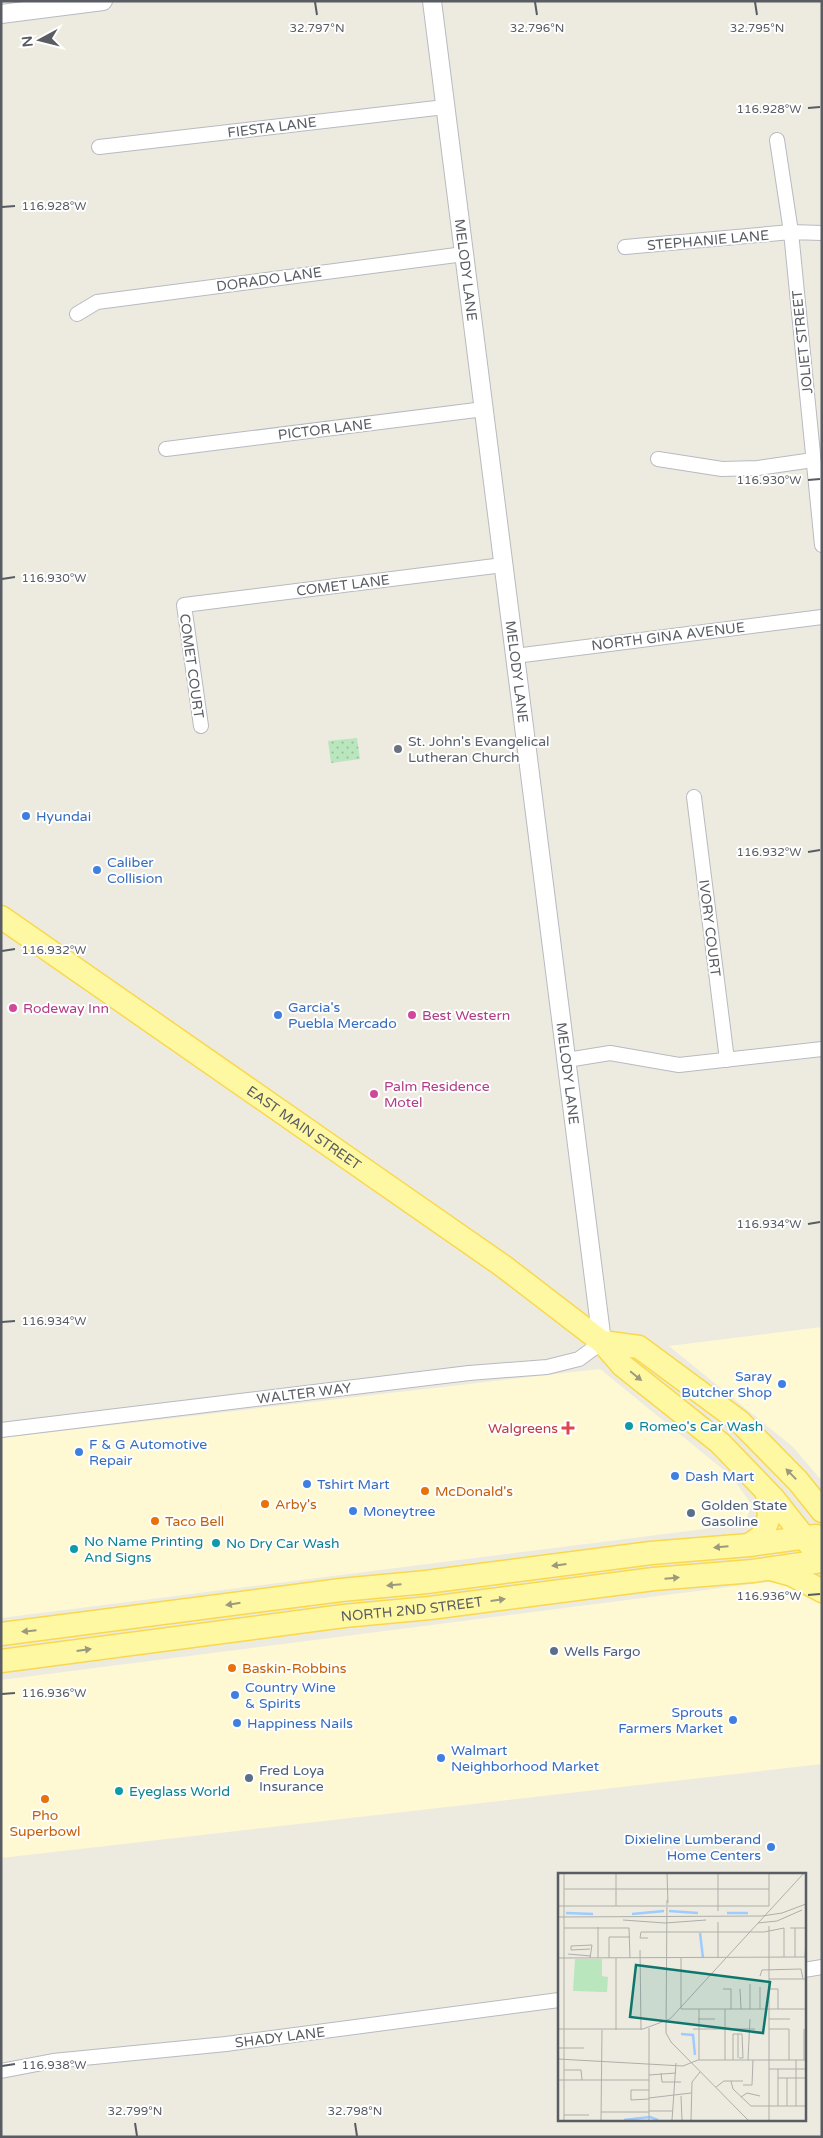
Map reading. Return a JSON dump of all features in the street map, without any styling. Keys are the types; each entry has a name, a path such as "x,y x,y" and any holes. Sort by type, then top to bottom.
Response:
{"main road":[{"name":"EAST MAIN STREET","path":"1,917 503,1266 602,1342 623,1366 720,1443 813,1536 822,1561"},
{"path":"602,1342 639,1346 739,1421 798,1482 822,1511"},
{"path":"749,1545 762,1536 769,1517 767,1492"},
{"name":"NORTH 2ND STREET","path":"1,1634 651,1553 749,1545 813,1536"},
{"name":"NORTH 2ND STREET","path":"1,1661 50,1656 279,1624 432,1608 654,1579 822,1561"},
{"path":"768,1568 792,1575 822,1591"},
{"path":"432,1608 448,1593 477,1576"},
{"path":"382,1612 411,1600 426,1588 426,1582"},
{"path":"279,1624 296,1612 302,1602 301,1596"},
{"path":"50,1656 52,1649 72,1632 92,1622"}],"street":[{"path":"1,14 103,1"},
{"name":"MELODY LANE","path":"432,1 602,1342"},
{"name":"FIESTA LANE","path":"99,147 446,107"},
{"name":"JOLIET STREET","path":"777,140 791,232 812,428 813,460 822,545"},
{"name":"STEPHANIE LANE","path":"625,247 791,232 822,233"},
{"name":"DORADO LANE","path":"76,314 97,302 464,254"},
{"name":"PICTOR LANE","path":"166,450 484,409"},
{"path":"658,459 722,469 758,468 813,460"},
{"name":"COMET LANE","path":"184,605 503,565"},
{"name":"COMET COURT","path":"184,605 201,726"},
{"name":"NORTH GINA AVENUE","path":"515,656 822,617"},
{"name":"IVORY COURT","path":"694,797 727,1060"},
{"path":"567,1060 610,1053 679,1066 822,1049"},
{"name":"WALTER WAY","path":"1,1430 469,1373 547,1367 579,1359 602,1342"},
{"path":"806,1970 822,1968"},
{"name":"SHADY LANE","path":"1,2071 53,2061 226,2044 558,2000"}],"shaded area":[{"path":"822,1327 822,1481 793,1447 669,1346"},
{"path":"600,1369 731,1476 752,1505 744,1524 1,1618 1,1438"},
{"path":"808,1577 822,1588 822,1764 1,1858 1,1680"}],"green space":[{"path":"357,738 360,759 331,763 328,741"}],"place":[{"name":"St. John's Evangelical Lutheran Church","path":"398,749"},
{"name":"Hyundai","path":"26,816"},
{"name":"Caliber Collision","path":"97,870"},
{"name":"Rodeway Inn","path":"13,1008"},
{"name":"Garcia's Puebla Mercado","path":"278,1015"},
{"name":"Best Western","path":"412,1015"},
{"name":"Palm Residence Motel","path":"374,1094"},
{"name":"Saray Butcher Shop","path":"782,1384"},
{"name":"Romeo's Car Wash","path":"629,1426"},
{"name":"Walgreens","path":"568,1428"},
{"name":"F & G Automotive Repair","path":"79,1452"},
{"name":"Dash Mart","path":"675,1476"},
{"name":"Tshirt Mart","path":"307,1484"},
{"name":"McDonald's","path":"425,1491"},
{"name":"Arby's","path":"265,1504"},
{"name":"Moneytree","path":"353,1511"},
{"name":"Golden State Gasoline","path":"691,1513"},
{"name":"Taco Bell","path":"155,1521"},
{"name":"No Dry Car Wash","path":"216,1543"},
{"name":"No Name Printing And Signs","path":"74,1549"},
{"name":"Wells Fargo","path":"554,1651"},
{"name":"Baskin-Robbins","path":"232,1668"},
{"name":"Country Wine & Spirits","path":"235,1695"},
{"name":"Sprouts Farmers Market","path":"733,1720"},
{"name":"Happiness Nails","path":"237,1723"},
{"name":"Walmart Neighborhood Market","path":"441,1758"},
{"name":"Fred Loya Insurance","path":"249,1778"},
{"name":"Eyeglass World","path":"119,1791"},
{"name":"Pho Superbowl","path":"45,1799"},
{"name":"Dixieline Lumberand Home Centers","path":"771,1847"}]}
